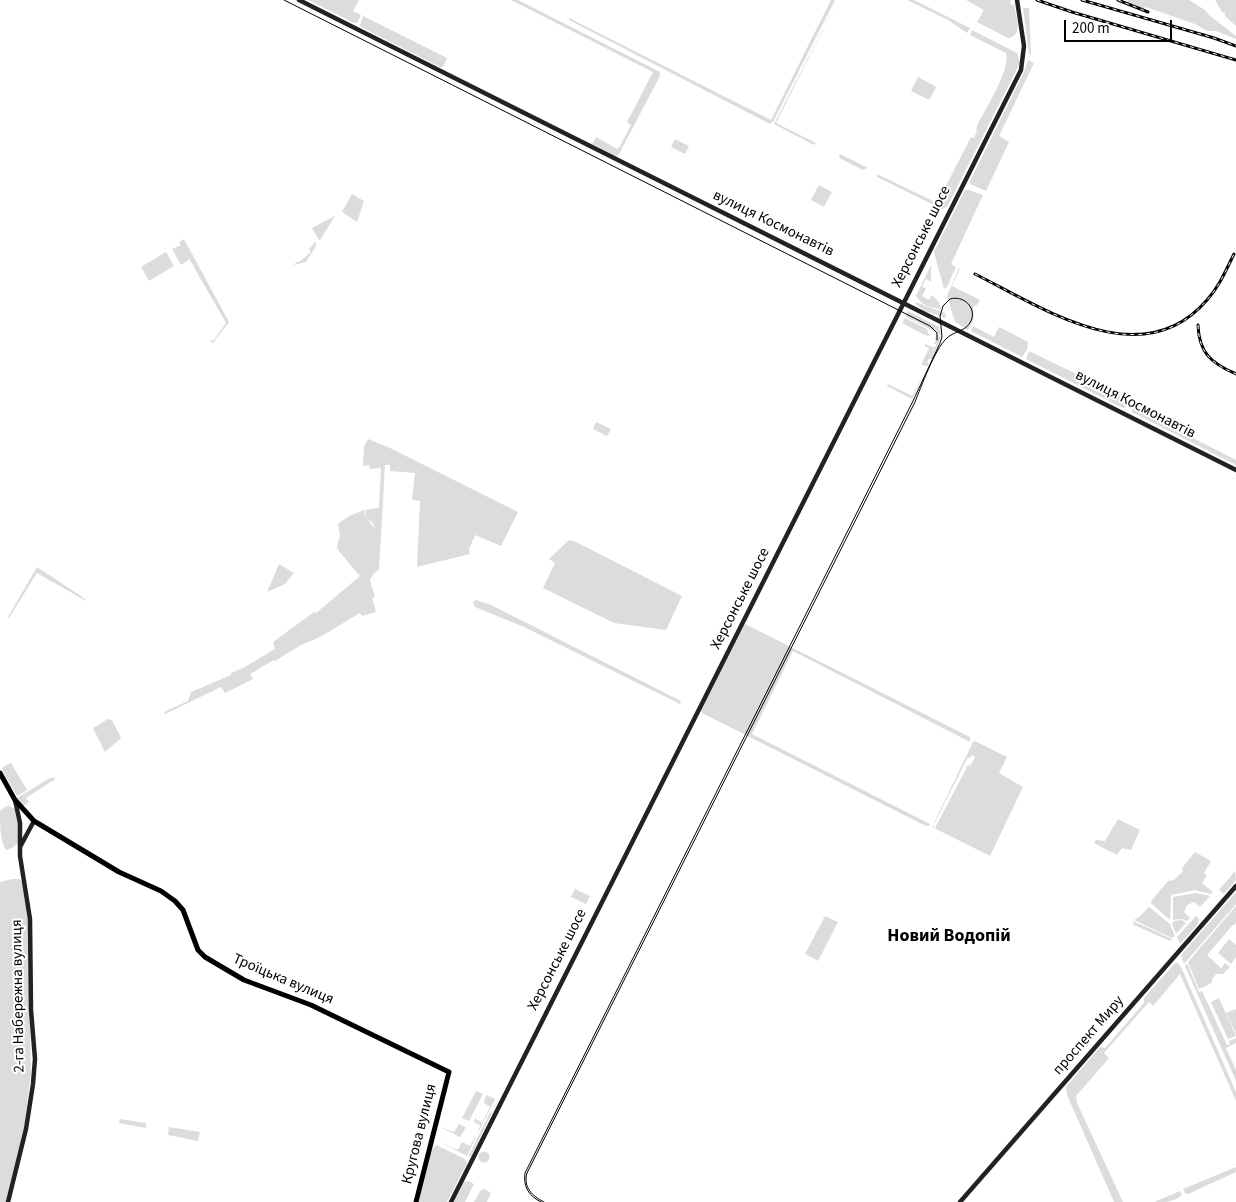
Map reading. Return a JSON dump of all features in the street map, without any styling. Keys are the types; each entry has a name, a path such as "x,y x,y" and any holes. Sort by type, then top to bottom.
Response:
{"main road":[{"name":"вулиця Космонавтів","path":"299,0 1236,470"},
{"name":"Херсонське шосе","path":"451,1202 1021,70 1024,46 1017,0"},
{"name":"Троїцька вулиця","path":"0,772 15,800 34,821 119,872 161,891 175,901 182,910 198,950 205,957 244,980 311,1004 449,1072"},
{"name":"2-га Набережна вулиця","path":"8,1202 26,1129 35,1059 31,1010 30,919 20,848 20,823 15,800"},
{"path":"20,848 34,821"},
{"name":"проспект Миру","path":"960,1202 1236,886"},
{"name":"Кругова вулиця","path":"416,1202 449,1072"}],"shaded area":[{"path":"308,0 359,0 353,11 361,15 357,23 354,23"},
{"path":"511,0 518,0 660,72 660,76 618,156 592,144 596,137 617,149 620,146 631,125 627,122 653,72"},
{"path":"831,0 835,0 773,122 770,124 569,20 569,18 771,120"},
{"path":"838,0 776,123 816,143 814,145 774,124"},
{"path":"907,0 914,0 970,28 967,33 948,20"},
{"path":"966,0 1011,0 1010,4 1014,5 1018,25 1016,34 1008,38 977,22 984,10"},
{"path":"1128,0 1189,0 1205,10 1236,36 1236,39 1216,31 1207,31 1195,24 1146,7 1140,10 1134,4 1126,3"},
{"path":"1215,0 1236,0 1236,26 1225,16 1225,13 1222,12"},
{"path":"1023,8 1029,8 1031,55 1029,54"},
{"path":"363,16 447,58 443,67 361,27"},
{"path":"972,30 1017,53 1020,63 947,207 942,209 877,177 877,174 937,203 971,137 974,138 977,126 1001,79 1007,60 1006,53 970,35"},
{"path":"1028,60 1034,63 999,136 1009,142 986,191 970,184 970,181 1024,72"},
{"path":"918,77 936,88 929,100 911,91"},
{"path":"675,139 689,146 685,154 671,147"},
{"path":"840,154 868,168 863,170 839,158"},
{"path":"819,185 832,192 824,207 811,200"},
{"path":"965,190 983,195 951,264 956,267 947,287 944,289 934,252"},
{"path":"352,194 364,201 357,222 342,212"},
{"path":"335,216 320,240 319,240 312,228"},
{"path":"184,239 229,322 213,343 209,341 214,340 226,323 187,255 189,260 181,265 172,249 181,245 179,242"},
{"path":"316,241 316,246 306,262 293,265 311,252 309,249"},
{"path":"166,252 174,266 149,281 141,267"},
{"path":"931,265 931,282 926,279 922,286 926,289 922,296 929,300 932,295 939,302 941,309 924,304 916,296"},
{"path":"959,268 952,286 980,300 973,307 974,318 968,330 955,322 947,296"},
{"path":"917,302 945,313 946,318 925,311 915,304"},
{"path":"908,311 939,327 941,335 905,316"},
{"path":"905,318 927,329 929,336 902,323"},
{"path":"973,326 994,337 999,327 1028,342 1027,350 1022,357 971,331"},
{"path":"936,334 941,337 932,359 929,359 927,362 928,366 921,365 929,348 925,344 933,347 934,352 936,344 934,342 937,342 935,341"},
{"path":"1029,351 1130,400 1127,407 1123,408 1026,359"},
{"path":"926,370 912,399 887,386 888,384 912,396"},
{"path":"1132,407 1236,460 1236,465 1132,412"},
{"path":"596,422 611,429 607,436 593,429"},
{"path":"368,439 388,447 518,512 501,546 475,535 469,549 470,554 417,567 420,501 412,500 415,473 390,471 390,465 385,465 379,570 374,573 370,580 375,597 372,598 376,612 362,616 360,613 320,637 301,645 250,674 253,679 225,693 221,687 165,714 164,712 188,701 191,692 231,675 231,673 275,649 273,642 314,612 316,613 360,576 338,550 337,546 340,536 338,524 349,516 364,510 367,518 365,510 379,508 381,468 370,469 369,465 363,466 364,446"},
{"path":"569,540 682,596 666,630 614,623 543,588 555,563 549,559"},
{"path":"279,564 294,573 285,584 267,592"},
{"path":"37,567 86,601 37,573 9,618"},
{"path":"476,600 491,605 681,701 680,704 524,627 475,607 473,602"},
{"path":"745,624 970,737 970,742 793,651 752,734 930,824 929,826 702,713 701,710"},
{"path":"108,719 112,720 121,738 105,752 93,728"},
{"path":"975,741 1007,757 999,773 1023,787 990,856 932,827","holes":["972,755 975,757 970,766 968,765 935,828 933,826 968,757 970,758"]},
{"path":"11,763 27,790 17,796 2,770 4,766"},
{"path":"50,778 55,778 54,781 26,798 29,802 23,806 17,798"},
{"path":"9,806 15,809 18,823 18,843 6,850 1,837 0,811"},
{"path":"1118,819 1140,830 1131,850 1122,848 1117,855 1094,843 1096,840 1105,841"},
{"path":"1195,852 1211,861 1204,873 1207,876 1202,883 1213,892 1211,894 1195,890 1171,895 1170,920 1151,901 1168,881 1174,880 1183,871 1182,868"},
{"path":"1235,871 1236,880 1224,894 1219,890"},
{"path":"20,879 22,882 28,918 31,1073 24,1128 6,1202 0,1202 0,882"},
{"path":"575,889 590,896 586,904 571,897"},
{"path":"1236,892 1236,904 1184,964 1181,955"},
{"path":"1196,893 1210,896 1200,907 1194,902 1187,905 1184,912 1190,918 1187,921 1182,919 1173,920 1173,897"},
{"path":"1236,906 1236,923 1207,955 1221,968 1225,963 1230,967 1223,974 1216,974 1212,979 1212,983 1199,989 1188,962"},
{"path":"1149,907 1170,924 1175,936 1172,938 1134,920"},
{"path":"825,916 838,922 818,961 805,954"},
{"path":"1196,916 1199,919 1198,924 1180,944 1177,937"},
{"path":"1182,920 1186,923 1176,934 1172,924 1174,921"},
{"path":"1133,921 1172,939 1170,941 1134,925"},
{"path":"1229,939 1236,945 1236,957 1231,964 1218,953"},
{"path":"1175,963 1178,963 1182,969 1236,1092 1236,1101 1180,974 1153,1006 1149,1002 1104,1053 1109,1058 1076,1096 1077,1103 1123,1202 1114,1202 1067,1095 1066,1087 1100,1047 1105,1048 1144,1003 1144,998"},
{"path":"1187,963 1199,992 1202,991 1227,1045 1230,1044 1229,1041 1236,1038 1236,1043 1226,1048 1236,1070 1236,1081 1185,966"},
{"path":"1219,998 1236,1036 1228,1039 1211,1002"},
{"path":"1236,1009 1236,1034 1226,1013"},
{"path":"476,1091 483,1094 469,1121 462,1118"},
{"path":"486,1095 495,1099 478,1133 480,1125 474,1122 475,1118 482,1123 490,1107 484,1103"},
{"path":"490,1112 492,1113 471,1156 468,1157"},
{"path":"120,1119 146,1123 146,1128 119,1123"},
{"path":"459,1124 466,1127 460,1137 440,1127 454,1132"},
{"path":"169,1127 200,1132 198,1141 168,1135"},
{"path":"475,1137 467,1156 440,1142 458,1150 462,1142 470,1146"},
{"path":"436,1145 465,1159 467,1163 447,1202 419,1202 432,1150"},
{"path":"484,1151 490,1157 484,1163 478,1157"},
{"path":"1236,1167 1236,1172 1188,1194 1183,1189"},
{"path":"468,1181 474,1184 465,1202 454,1202 464,1182"},
{"path":"484,1189 491,1193 487,1202 474,1202 480,1191"},
{"path":"1180,1191 1182,1195 1176,1199 1154,1202"}],"tram line":[{"path":"284,0 930,326 937,333 937,340"},
{"path":"541,1202 533,1197 526,1187 525,1173 913,401 942,337 940,316 943,306 950,299 960,299 968,303 972,311 971,321 969,325 946,339 933,359 915,402 527,1173 527,1187 536,1197 544,1202"}],"railway":[{"path":"1037,0 1236,60"},
{"path":"1082,0 1236,46"},
{"path":"1118,0 1148,12"},
{"path":"975,274 1061,317 1092,328 1123,334 1153,333 1181,322 1207,300 1219,284 1234,254"},
{"path":"1198,325 1201,343 1208,356 1220,366 1236,374"}],"district":[{"name":"Новий Водопій","path":"949,937"}]}
